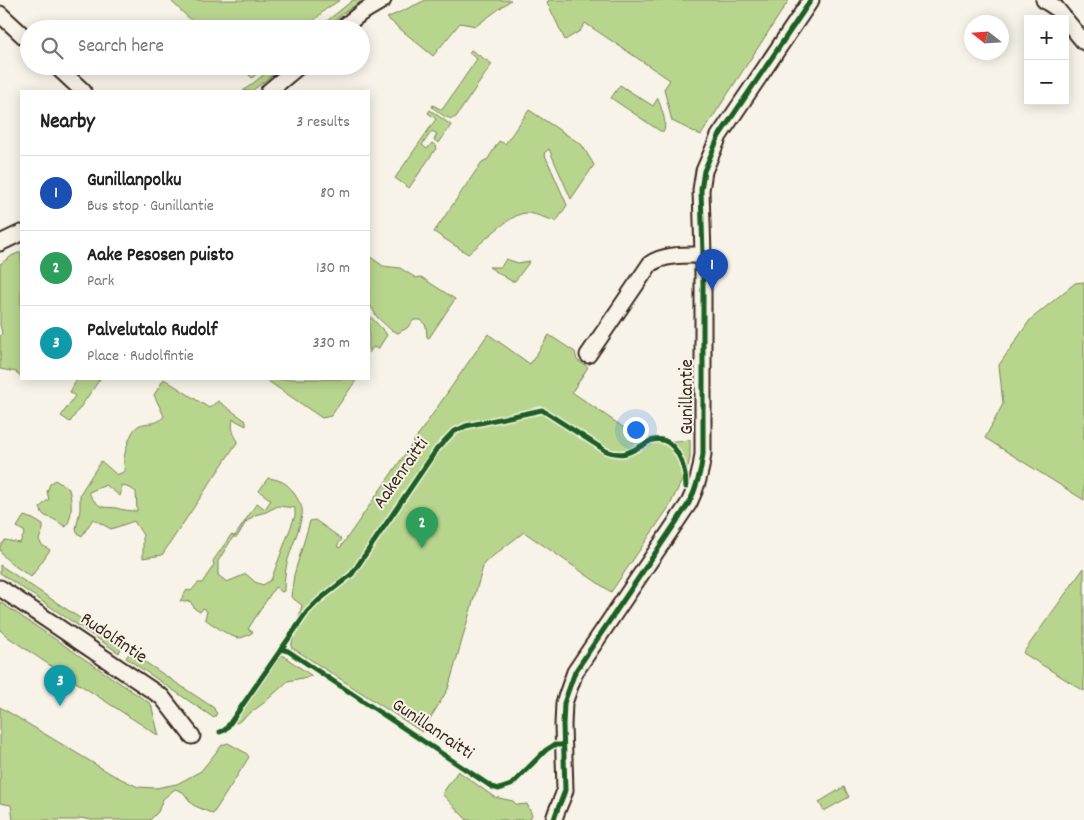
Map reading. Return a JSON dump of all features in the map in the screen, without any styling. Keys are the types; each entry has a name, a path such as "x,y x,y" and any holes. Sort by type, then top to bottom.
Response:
{"street":[{"path":"353,20 383,0"},
{"name":"Gunillantie","path":"555,818 565,790 564,704 575,672 689,503 702,470 704,454 701,190 704,172 719,136 811,0"},
{"path":"1044,0 1056,8 1062,15"},
{"path":"0,14 20,33"},
{"path":"1069,24 1084,42"},
{"path":"66,75 82,90"},
{"path":"270,90 288,75"},
{"path":"0,243 20,233"},
{"path":"588,355 650,264 664,258 703,255"},
{"name":"Rudolfintie","path":"0,588 162,697 192,736"}],"green space":[{"path":"170,0 340,0 326,9 314,20 191,20"},
{"path":"353,0 363,0 336,20 328,20"},
{"path":"426,0 511,0 476,26 460,23 433,56 387,18"},
{"path":"549,0 789,0 701,135 672,121 664,89 670,80 585,23 580,31 565,40 547,2"},
{"path":"471,50 492,64 456,117 447,117 432,107 433,105 442,110 477,59 469,53"},
{"path":"263,75 272,75 253,90 244,90"},
{"path":"620,85 653,106 658,98 664,119 664,131 660,131 611,98"},
{"path":"430,110 451,125 439,143 434,140 437,134 432,131 422,145 427,149 432,143 437,147 409,188 395,178 436,119 428,113"},
{"path":"529,110 582,145 594,165 571,199 549,149 544,153 567,205 556,222 532,214 520,214 504,223 468,254 434,232 482,162 488,159 499,141 505,144"},
{"path":"20,252 20,375 16,372 0,369 0,336 2,333 0,325 0,264"},
{"path":"370,257 383,266 400,268 416,278 421,277 455,299 429,338 427,337 426,326 421,320 414,320 407,328 398,333 391,330 377,317 370,305"},
{"path":"506,259 518,263 530,261 515,281 511,281 489,267 501,267"},
{"path":"1084,282 1084,500 985,438 1003,404 999,365 1030,320 1075,283"},
{"path":"370,316 387,335 378,349 373,347 370,352"},
{"path":"488,334 530,364 549,335 575,352 577,360 588,367 572,392 646,443 690,440 690,458 687,470 669,507 611,592 524,532 484,563 448,689 422,732 291,647 302,605 291,597 294,575 310,521 315,520 342,539 337,546 340,548"},
{"path":"76,380 99,380 70,422 61,416 75,396 70,392"},
{"path":"163,380 166,380 209,408 218,401 246,421 246,426 233,419 233,431 238,441 162,555 143,558 143,535 134,521 111,529 93,519 82,536 77,533 80,494 101,461 117,475 125,471 125,455 135,428 159,421 164,416 154,395","holes":["106,485 120,496 121,485 136,492 137,511 103,507 94,501 89,492"]},
{"path":"266,380 356,380 331,416 322,418"},
{"path":"268,478 282,482 295,495 302,507 302,514 287,563 284,591 282,592 275,587 248,629 253,632 238,638 226,633 205,619 207,611 203,608 200,612 195,609 190,601 180,601 187,590 191,591 198,583 202,583 214,565 213,561 231,535 235,536 257,503 265,509 271,500 259,491","holes":["278,506 295,508 295,516 271,580 263,585 255,582 246,574 227,582 218,575 218,561 233,537 237,537 246,522 255,515"]},
{"path":"55,480 69,489 71,508 70,518 66,527 44,515 40,507 49,499 47,492 50,484"},
{"path":"24,516 43,525 39,540 42,545 50,550 31,577 8,560 0,547 5,540 20,543 25,532 17,527"},
{"path":"0,565 122,646 119,653 0,573"},
{"path":"1084,568 1084,691 1023,653"},
{"path":"0,602 151,704 159,736 8,637 0,630"},
{"path":"130,652 214,708 217,713 214,718 126,658"},
{"path":"282,655 312,676 288,681 265,702 237,723 235,722"},
{"path":"0,707 113,775 138,787 156,788 177,784 201,771 222,745 228,743 246,753 249,757 213,814 193,805 183,792 175,789 163,799 158,812 150,820 92,820 80,818 77,820 13,820 11,805 0,803"},
{"path":"458,771 494,797 513,801 517,805 527,804 532,815 529,820 467,820 442,794"},
{"path":"844,787 849,797 824,811 819,802"}],"cycle path":[{"path":"554,820 565,790 564,703 575,672 689,503 700,473 703,454 703,255 701,190 704,171 719,136 811,0"},
{"name":"Aakenraitti","path":"220,732 228,726 307,612 352,574 437,449 453,432 466,426 542,410 612,453 621,454 629,452 650,441 659,440 667,442 678,454 686,479 686,487"},
{"name":"Gunillanraitti","path":"281,649 288,651 492,787 499,789 511,785 546,750 554,745 563,745"}],"place":[{"name":"Gunillanpolku","path":"712,290"},
{"name":"Aake Pesosen puisto","path":"422,548"},
{"name":"Palvelutalo Rudolf","path":"60,706"}]}
